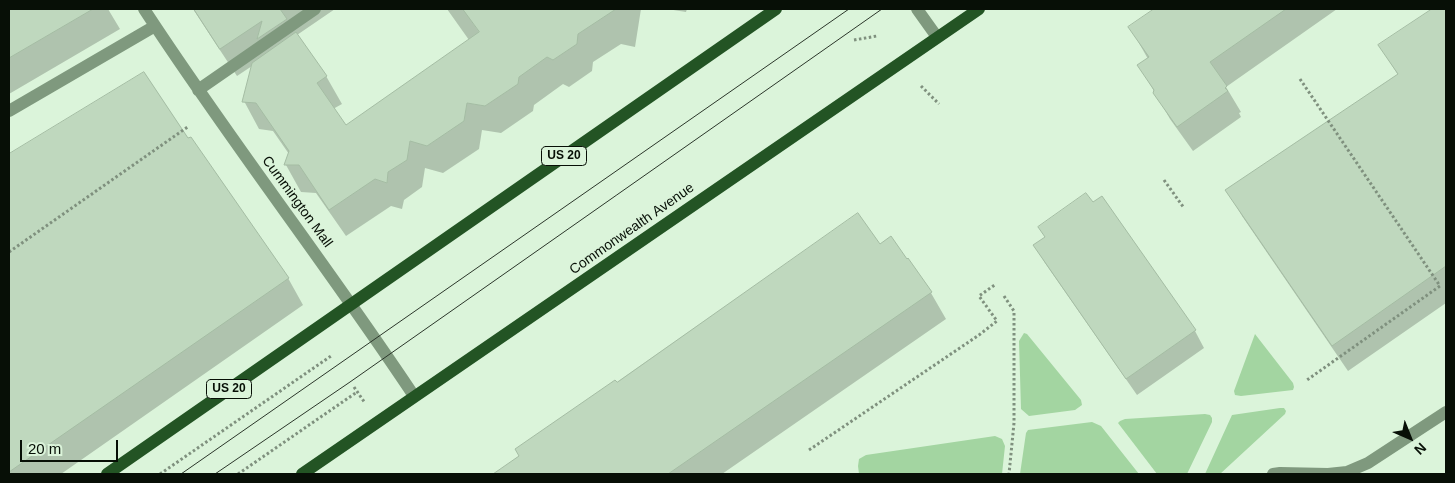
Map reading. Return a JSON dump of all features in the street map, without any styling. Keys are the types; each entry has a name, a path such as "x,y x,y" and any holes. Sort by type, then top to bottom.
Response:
{"main road":[{"name":"US 20","path":"107,474 776,9"},
{"name":"Commonwealth Avenue","path":"302,474 978,9"}],"street":[{"name":"Cummington Mall","path":"144,9 198,90 352,304 414,396"},
{"path":"198,90 315,9"},
{"path":"917,9 937,38"},
{"path":"9,111 155,26"},
{"path":"1273,474 1347,472 1368,463 1446,412"}],"path":[{"path":"854,40 877,36"},
{"path":"1300,79 1440,286 1307,380"},
{"path":"921,86 939,104"},
{"path":"9,252 189,126"},
{"path":"1164,180 1184,208"},
{"path":"809,450 997,322 979,296 996,284"},
{"path":"1004,296 1014,311 1014,423 1009,474"},
{"path":"160,474 333,358 326,352"},
{"path":"354,387 368,407"},
{"path":"238,474 357,392"}],"green space":[{"path":"1024,333 1027,334 1081,400 1082,405 1075,410 1029,416 1021,409 1019,341"},
{"path":"1255,334 1293,383 1293,390 1241,396 1235,395 1234,391"},
{"path":"1284,408 1285,414 1220,474 1205,474 1232,415"},
{"path":"1210,415 1212,422 1187,474 1157,474 1118,423 1125,419"},
{"path":"1092,422 1101,426 1139,474 1020,474 1028,430"},
{"path":"995,436 1002,439 1005,446 1002,474 859,474 859,459 866,455"}],"building":[{"path":"9,9 93,9 9,58"},
{"path":"194,9 280,9 287,19 257,39 262,21 220,49"},
{"path":"463,9 616,9 578,34 577,44 553,60 547,57 519,77 518,84 485,106 467,103 464,121 427,146 410,141 407,160 388,172 387,183 375,179 329,210 299,165 284,165 289,151 256,103 242,102 252,63 296,32 327,76 317,83 346,125 479,32"},
{"path":"1154,9 1286,9 1210,62 1227,86 1225,88 1228,91 1177,127 1153,93 1154,90 1137,65 1149,57 1128,27"},
{"path":"1432,9 1446,9 1446,266 1332,346 1225,190 1398,74 1378,45"},
{"path":"144,72 188,138 191,137 289,278 9,472 9,154"},
{"path":"1086,193 1093,202 1102,196 1196,330 1126,379 1033,245 1045,237 1038,227"},
{"path":"858,213 880,244 891,236 932,292 668,474 493,474 519,456 515,449 615,380 617,382"}],"tram line":[{"path":"181,474 849,9"},
{"path":"215,474 350,382 882,9"}]}
